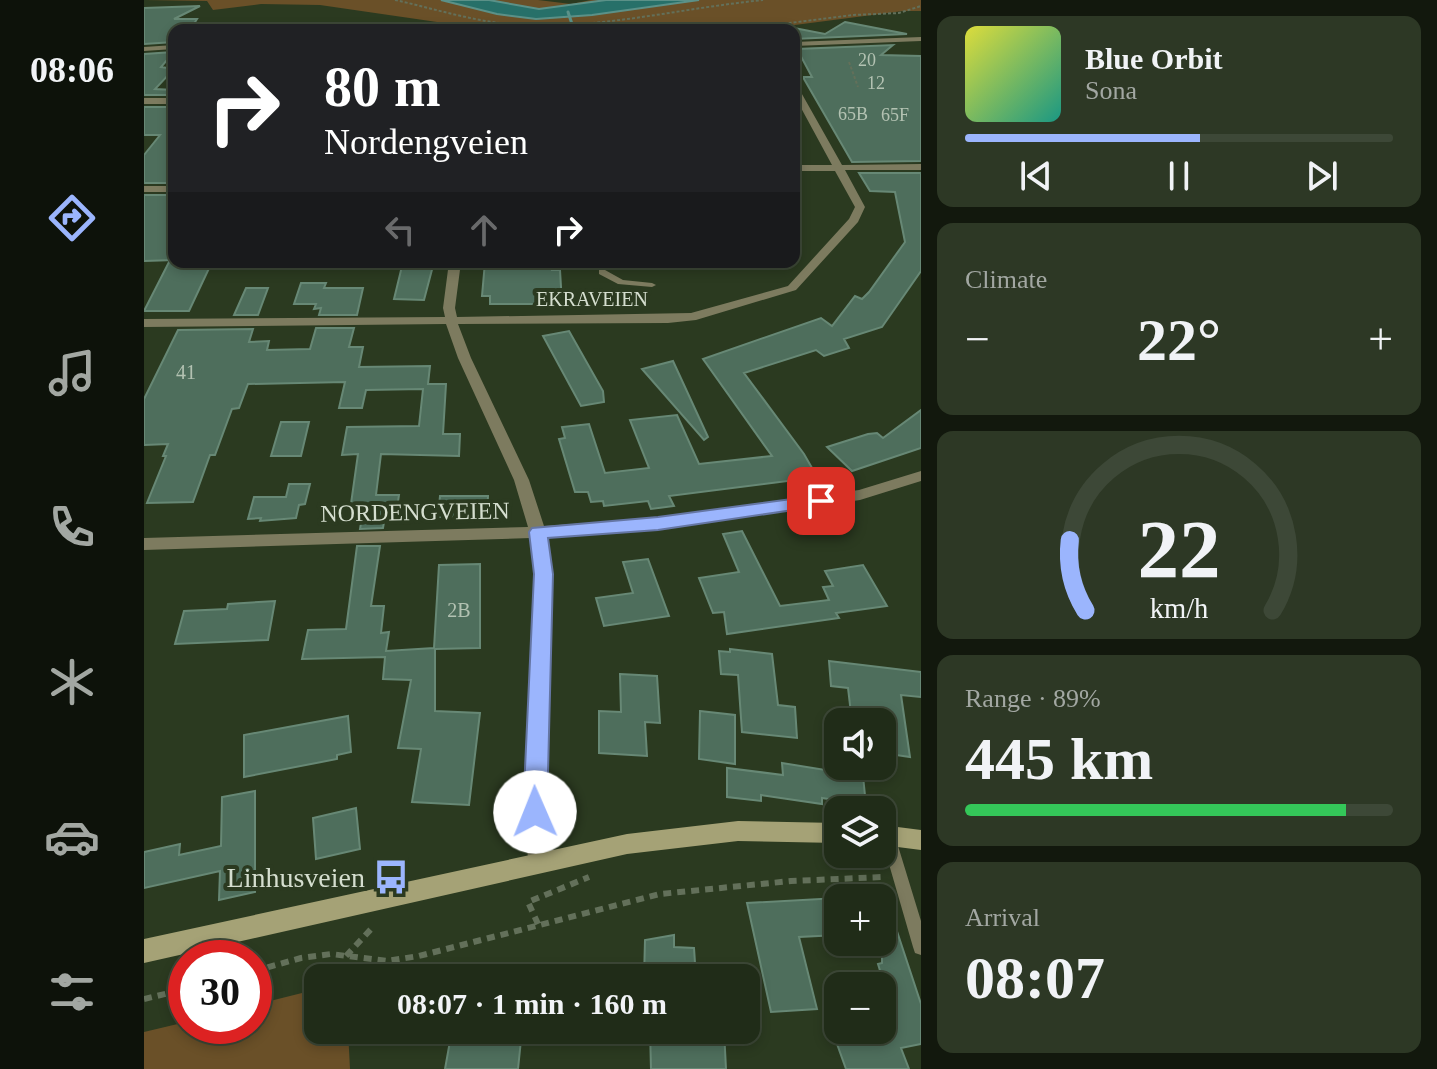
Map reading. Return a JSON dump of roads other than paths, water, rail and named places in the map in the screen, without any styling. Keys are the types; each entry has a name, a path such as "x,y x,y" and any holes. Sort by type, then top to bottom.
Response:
{"main road":[{"path":"144,951 627,844 697,834 773,830 824,832"},
{"path":"896,837 921,840"}],"street":[{"path":"800,44 921,39"},
{"path":"144,49 168,47"},
{"name":"EKRAVEIEN","path":"144,323 680,318 792,288 859,211 860,205 800,98"},
{"path":"144,101 168,101"},
{"path":"800,168 921,167"},
{"path":"144,189 168,189"},
{"path":"454,268 450,319 464,358 529,500 538,532 543,574 534,781 539,862"},
{"name":"NORDENGVEIEN","path":"144,544 538,532 658,524 842,498 921,476"}],"lane":[{"path":"602,272 621,282 652,285"},
{"path":"896,863 921,947"}],"water":[{"path":"441,0 489,0 539,9 606,0 699,0 592,15 536,19 497,14"}],"waterway":[{"path":"568,12 572,24"}],"place":[{"name":"Linhusveien","path":"391,877"}]}
